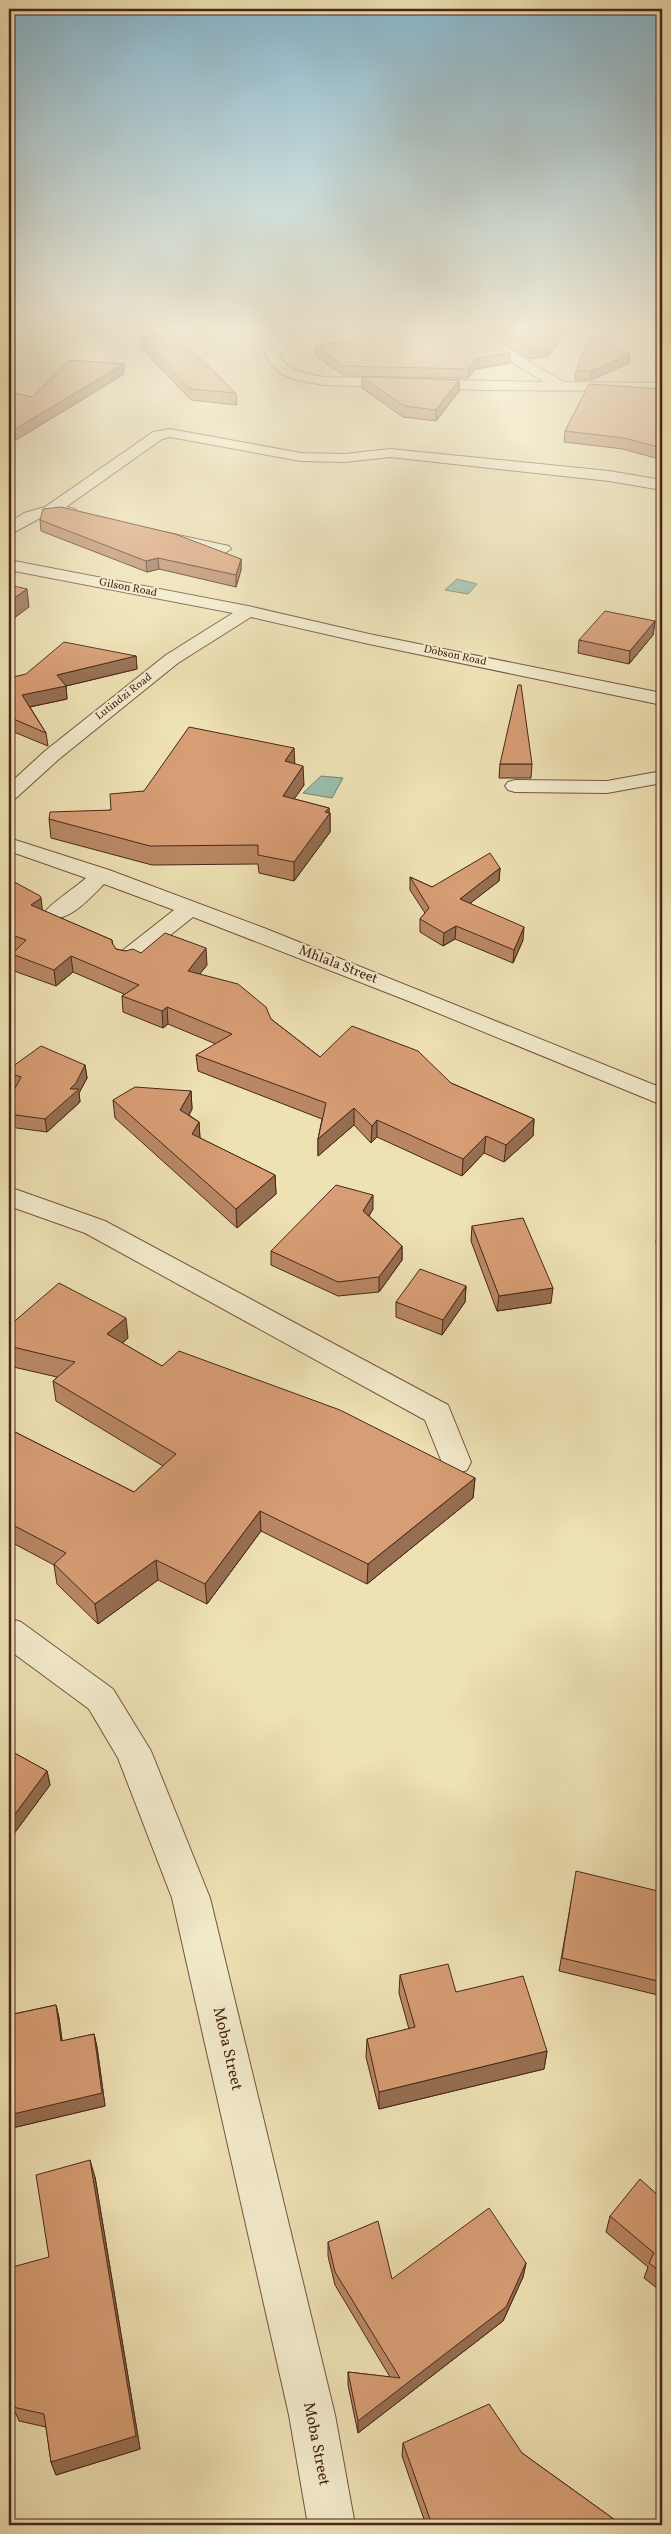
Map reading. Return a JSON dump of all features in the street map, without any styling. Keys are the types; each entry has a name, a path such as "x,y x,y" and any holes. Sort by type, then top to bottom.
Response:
{"street":[{"path":"51,510 143,445"},
{"path":"244,445 308,457 345,458 390,453 609,476 662,485"},
{"path":"9,530 32,514 51,510 87,516"},
{"path":"145,532 223,549"},
{"name":"Gilson Road","path":"9,565 248,611"},
{"name":"Dobson Road","path":"248,611 368,639 662,699"},
{"name":"Lutindzi Road","path":"9,794 66,744 172,658 248,611"},
{"path":"515,786 578,790 644,782 662,777"},
{"name":"Mhlala Street","path":"9,844 101,875 423,997 662,1097"},
{"path":"55,913 78,897 101,875"},
{"path":"126,959 189,909"},
{"path":"9,1196 95,1227 220,1293 437,1413 456,1462"},
{"name":"Moba Street","path":"9,1632 101,1699 133,1751 191,1898 312,2415 332,2525"}],"shaded area":[{"path":"457,579 477,584 468,594 445,590"},
{"path":"321,776 343,778 332,798 303,793"}],"building":[{"path":"61,507 175,534 241,559 236,575 158,558 146,561 40,520 43,509"},
{"path":"9,585 27,589 9,602"},
{"path":"605,611 655,621 630,651 579,640"},
{"path":"64,642 136,656 57,675 66,686 22,695 46,733 9,717 9,678 26,674"},
{"path":"518,685 521,685 532,764 500,764"},
{"path":"189,727 294,748 285,761 303,766 283,796 329,808 325,812 330,813 294,862 258,855 258,845 150,846 49,819 50,812 111,810 110,794 144,791"},
{"path":"490,853 500,868 460,899 524,927 514,950 456,926 444,933 420,919 429,908 410,877 432,887"},
{"path":"9,879 40,896 41,898 31,905 112,940 116,949 125,951 133,949 141,953 165,933 206,948 188,971 238,984 266,1007 271,1019 320,1057 352,1026 418,1051 451,1083 534,1119 506,1145 486,1136 463,1159 377,1120 372,1126 354,1108 318,1139 326,1103 196,1055 232,1034 167,1007 162,1011 122,996 139,985 71,956 54,970 12,954 26,940 9,934"},
{"path":"41,1046 85,1065 76,1083 70,1089 79,1089 45,1119 9,1114 9,1099 21,1077 9,1073 9,1069"},
{"path":"135,1087 191,1091 180,1110 199,1122 192,1134 275,1175 236,1209 113,1100"},
{"path":"336,1185 373,1195 363,1211 402,1246 379,1277 338,1282 271,1251"},
{"path":"523,1218 553,1288 499,1296 472,1226"},
{"path":"420,1269 466,1286 443,1320 396,1302"},
{"path":"59,1283 126,1318 107,1334 162,1366 179,1351 340,1410 475,1478 368,1564 260,1511 205,1584 156,1560 95,1604 54,1564 66,1553 9,1523 9,1429 134,1492 176,1454 53,1381 75,1362 9,1346 9,1326"},
{"path":"9,1750 47,1771 10,1821 9,1820"},
{"path":"576,1871 662,1892 662,1982 562,1958"},
{"path":"448,1964 456,1992 523,1976 547,2051 379,2092 367,2039 415,2027 400,1975"},
{"path":"56,2005 61,2041 94,2034 102,2093 9,2115 9,2015"},
{"path":"90,2160 136,2436 51,2462 44,2414 13,2407 9,2375 9,2268 49,2257 36,2175"},
{"path":"640,2179 662,2199 662,2273 649,2263 654,2253 610,2216"},
{"path":"489,2208 526,2263 506,2307 358,2421 348,2372 400,2378 335,2272 328,2242 378,2221 392,2279"},
{"path":"489,2404 522,2453 622,2525 432,2525 403,2443"}]}
